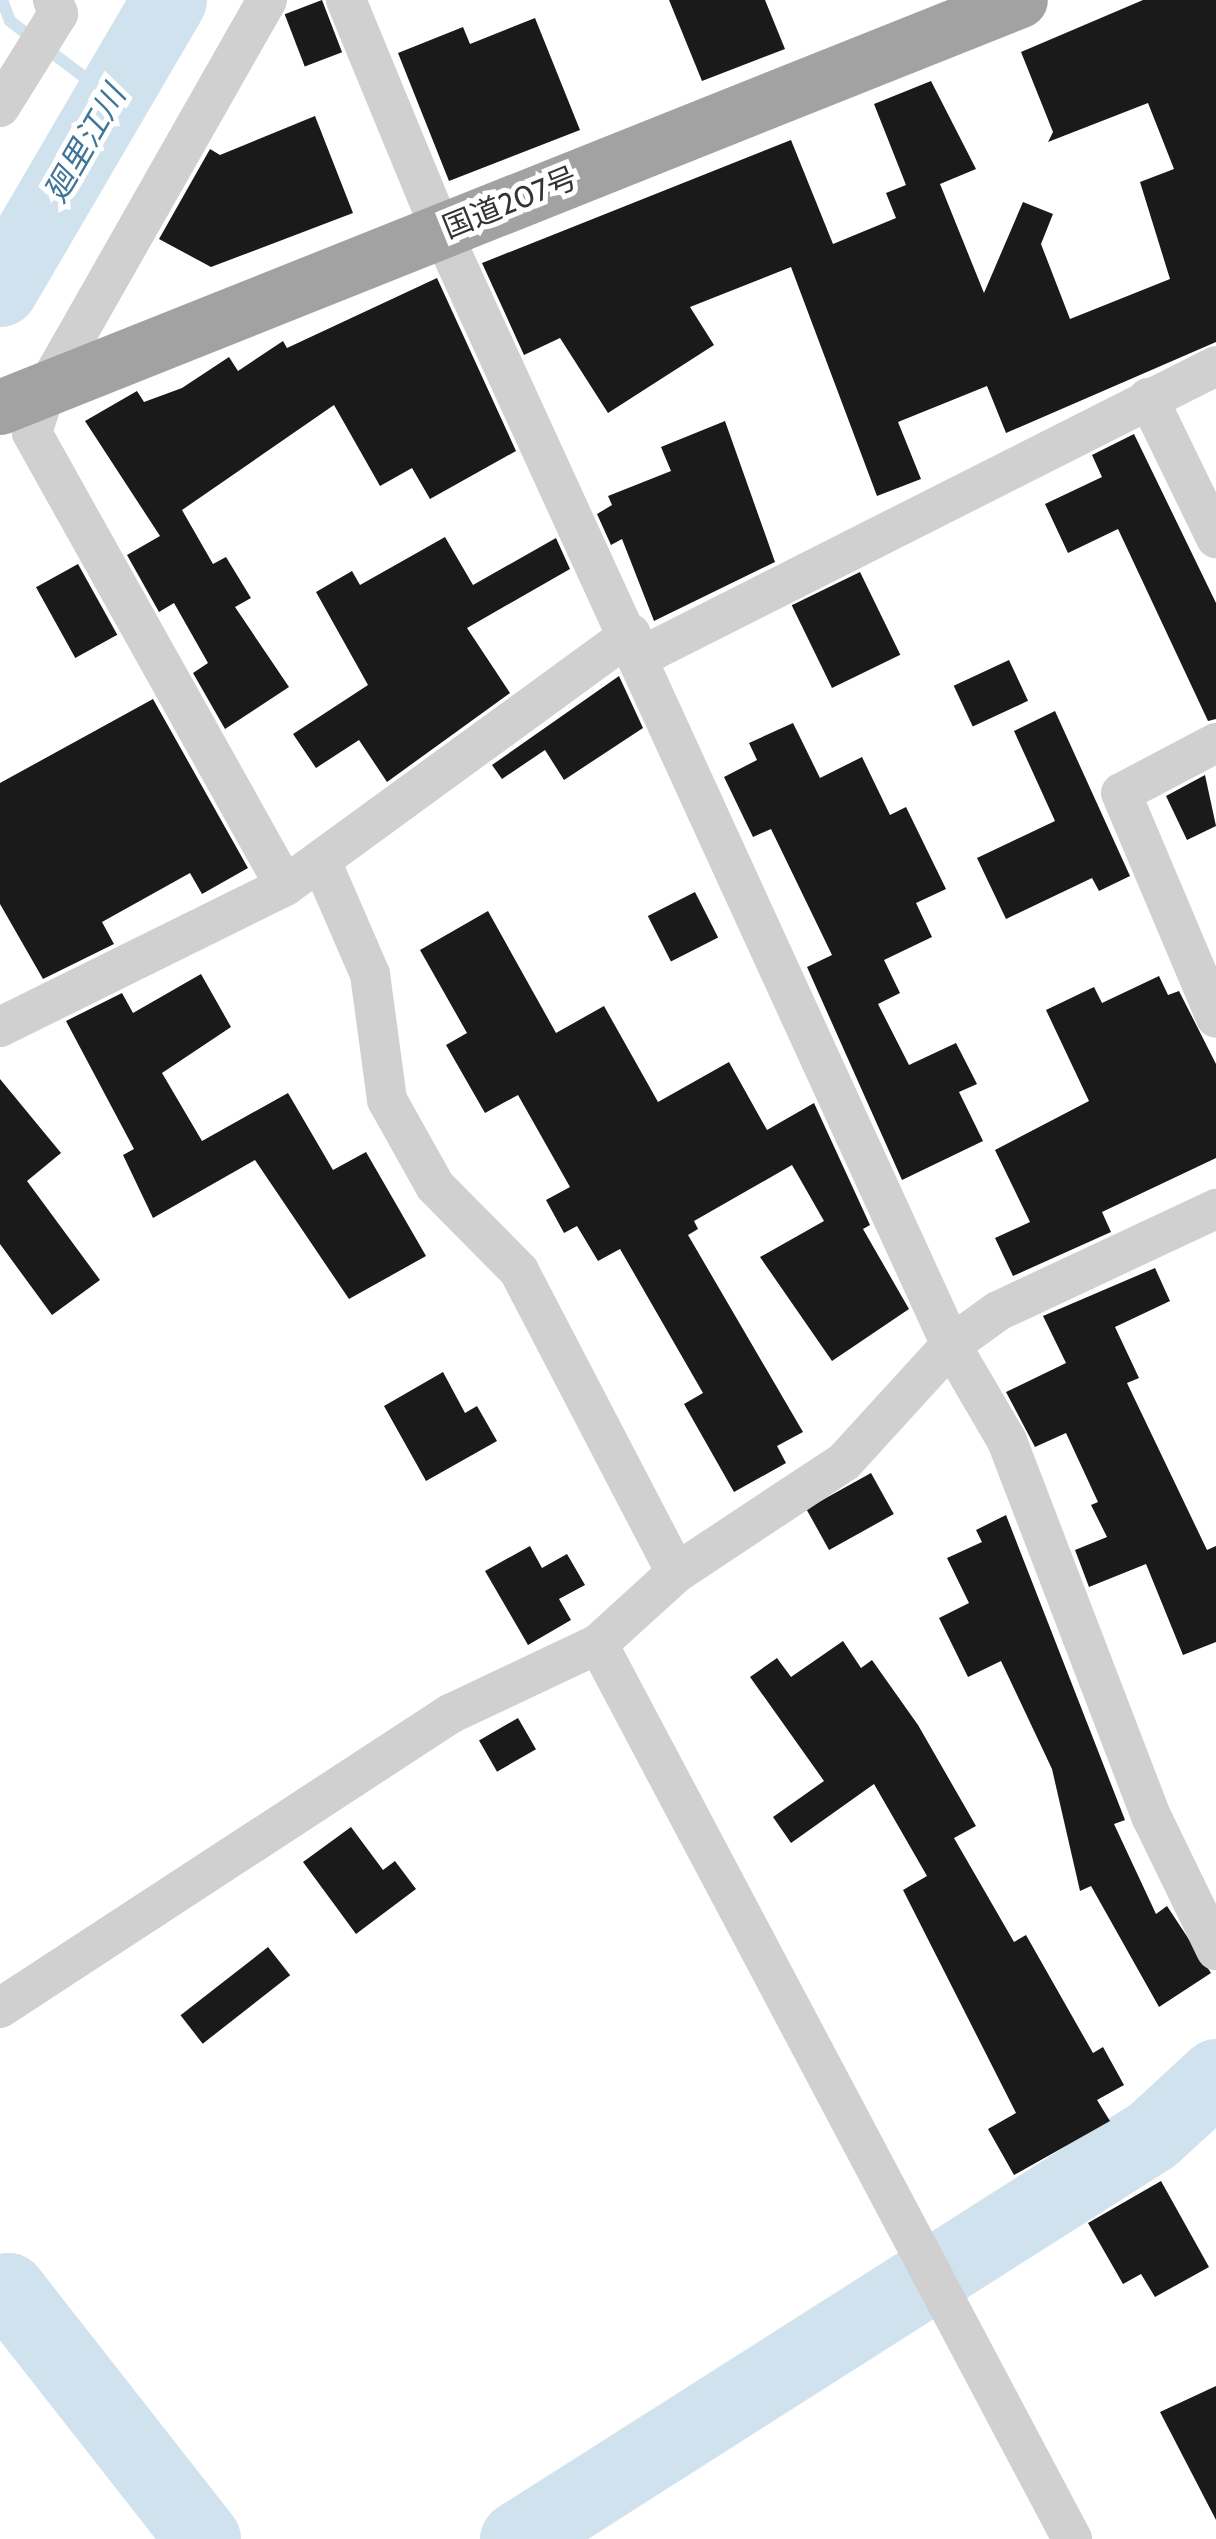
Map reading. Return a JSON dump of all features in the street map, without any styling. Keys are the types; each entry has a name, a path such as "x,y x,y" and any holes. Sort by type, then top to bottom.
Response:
{"highway":[{"name":"国道207号","path":"23,398 1020,0"}],"street":[{"path":"267,0 23,398 40,454 285,886"},
{"path":"346,0 440,230 636,645 951,1346 1007,1441 1152,1818 1216,1950"},
{"path":"0,106 44,29"},
{"path":"0,1027 285,886 636,645 1216,366"},
{"path":"1148,398 1216,538"},
{"path":"1216,743 1121,793 1216,1018"},
{"path":"320,861 370,974 387,1100 434,1186 519,1272 676,1573"},
{"path":"0,2008 450,1714 598,1644 676,1573 844,1462 951,1346 998,1311 1216,1209"},
{"path":"598,1644 1072,2539"}],"building":[{"path":"322,0 342,52 305,67 285,14"},
{"path":"669,0 765,0 785,49 702,81"},
{"path":"1143,0 1216,0 1216,342 1006,433 987,386 898,422 921,479 877,496 791,267 690,307 714,345 608,413 560,338 524,355 482,263 791,140 833,244 896,218 886,193 906,185 874,104 931,81 976,169 940,184 984,293 1023,202 1053,214 1041,244 1070,319 1170,279 1140,182 1174,169 1148,103 1048,142 1053,132 1021,52"},
{"path":"535,18 580,130 449,181 398,53 463,27 470,44"},
{"path":"315,116 353,213 211,267 159,239 210,149 220,155"},
{"path":"437,278 516,451 430,499 412,468 380,486 334,405 182,510 213,564 226,557 251,598 235,607 289,687 225,729 193,673 208,663 174,603 159,612 127,555 160,536 85,421 137,391 144,402 182,388 229,357 238,371 283,341 287,348"},
{"path":"725,421 775,562 654,621 622,539 611,545 597,514 612,505 608,496 671,471 661,447"},
{"path":"1134,434 1216,603 1216,719 1208,721 1118,529 1068,553 1045,504 1102,477 1092,455"},
{"path":"445,537 473,585 556,538 570,569 467,628 510,693 387,782 359,740 316,768 293,734 368,685 316,592 352,571 360,585"},
{"path":"78,564 117,635 75,658 36,587"},
{"path":"860,572 900,655 832,688 792,605"},
{"path":"1009,660 1028,701 973,727 954,686"},
{"path":"619,676 643,728 564,780 545,750 502,779 492,765"},
{"path":"153,699 248,868 202,894 190,873 102,922 114,944 43,979 0,904 0,783"},
{"path":"1055,711 1130,876 1099,891 1092,878 1006,919 977,858 1055,821 1014,731"},
{"path":"793,723 820,778 862,757 890,815 906,807 946,889 916,903 932,937 884,960 900,993 878,1004 909,1065 956,1043 977,1084 959,1092 983,1141 902,1180 807,967 832,955 771,829 753,837 724,777 757,760 749,743"},
{"path":"1205,775 1216,826 1187,840 1166,796"},
{"path":"695,892 718,937 671,962 648,916"},
{"path":"488,911 556,1033 604,1006 658,1102 729,1062 767,1130 814,1103 870,1225 863,1229 909,1309 832,1361 760,1257 824,1221 792,1165 694,1221 698,1229 688,1235 803,1432 777,1446 786,1463 734,1492 684,1404 703,1393 620,1249 598,1261 577,1226 564,1233 546,1200 570,1187 518,1095 485,1113 446,1045 467,1033 420,950"},
{"path":"201,974 231,1027 162,1073 202,1141 288,1093 333,1170 366,1152 426,1256 349,1299 255,1160 153,1218 123,1155 134,1149 66,1021 122,993 133,1013"},
{"path":"1159,976 1168,995 1179,991 1216,1064 1216,1158 1102,1212 1111,1232 1013,1276 995,1238 1030,1222 995,1150 1089,1101 1046,1010 1094,987 1102,1003"},
{"path":"0,1079 61,1153 27,1181 100,1280 52,1315 0,1244"},
{"path":"1155,1268 1170,1301 1115,1327 1139,1378 1127,1383 1207,1550 1216,1546 1216,1642 1183,1655 1146,1564 1089,1587 1075,1550 1107,1537 1091,1505 1098,1502 1066,1433 1035,1447 1006,1392 1066,1363 1043,1316"},
{"path":"443,1372 465,1413 477,1406 497,1441 426,1481 384,1406"},
{"path":"871,1473 894,1514 829,1550 806,1509"},
{"path":"1006,1515 1125,1820 1114,1824 1156,1914 1167,1906 1211,1973 1159,2007 1091,1886 1080,1891 1052,1769 1001,1661 968,1677 939,1618 969,1603 947,1558 982,1542 976,1530"},
{"path":"530,1546 542,1568 567,1554 585,1585 559,1599 571,1620 528,1645 485,1571"},
{"path":"843,1641 861,1668 872,1660 918,1725 976,1826 954,1838 1014,1942 1026,1935 1093,2053 1103,2047 1124,2085 1097,2100 1110,2121 1014,2175 988,2129 1016,2113 903,1890 927,1876 874,1784 791,1843 773,1817 824,1781 750,1677 777,1658 791,1677"},
{"path":"518,1718 536,1749 497,1772 479,1740"},
{"path":"351,1827 383,1870 395,1861 416,1889 356,1934 303,1862"},
{"path":"268,1947 290,1975 203,2044 181,2015"},
{"path":"1161,2181 1209,2267 1155,2297 1141,2274 1123,2284 1088,2223"},
{"path":"1216,2386 1216,2520 1160,2412"}],"waterway":[{"path":"2,0 10,21 113,99"},
{"name":"廻里江川","path":"0,289 169,0"},
{"path":"517,2539 1152,2135 1216,2076"},
{"path":"0,2296 8,2290 203,2539"}]}
